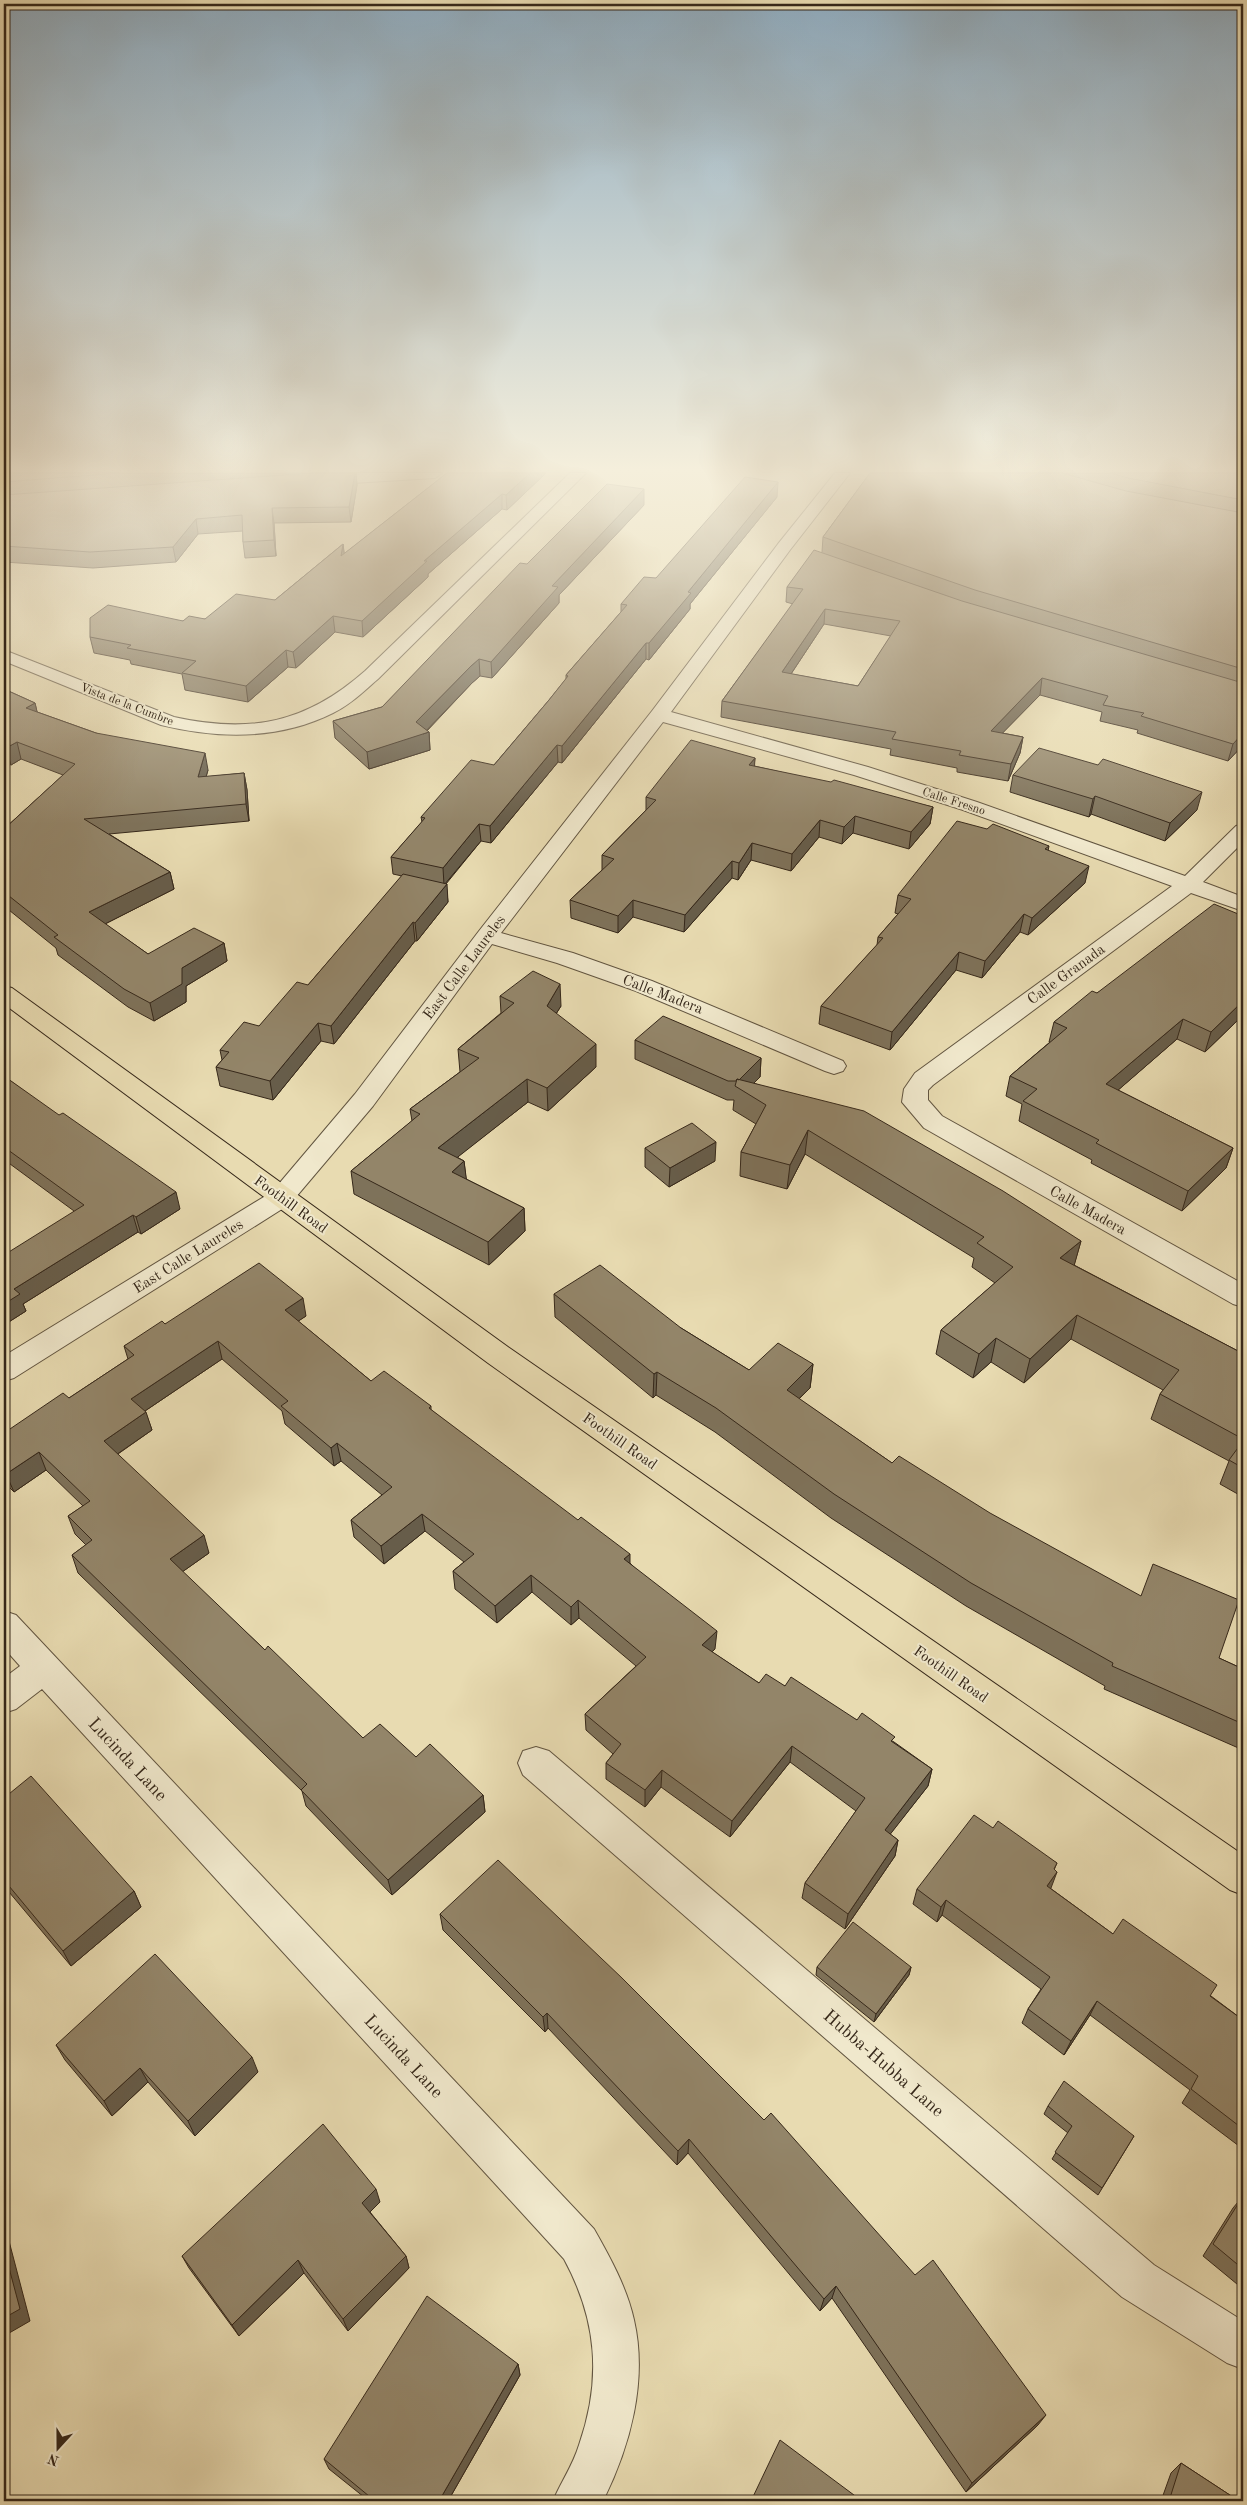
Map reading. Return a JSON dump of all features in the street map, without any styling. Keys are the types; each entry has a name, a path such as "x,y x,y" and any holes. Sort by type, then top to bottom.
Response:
{"main road":[{"name":"Foothill Road","path":"4,993 282,1198 765,1543 1243,1878"}],"street":[{"name":"Vista de la Cumbre","path":"4,655 168,721 188,726 211,730 244,729 286,724 309,717 328,708 358,685 459,590"},
{"name":"East Calle Laureles","path":"4,1370 282,1198 364,1100 487,936 659,715 760,590"},
{"name":"Calle Fresno","path":"659,715 860,771 970,806 1243,904"},
{"name":"Calle Granada","path":"933,1122 915,1102 916,1089 924,1079 1189,884 1243,830"},
{"name":"Calle Madera","path":"487,936 565,958 644,986 834,1066"},
{"name":"Calle Madera","path":"933,1122 1243,1297"},
{"name":"Lucinda Lane","path":"4,1625 579,2244 598,2278 611,2316 615,2358 614,2400 604,2443 577,2501"},
{"path":"4,1698 44,1668"},
{"name":"Hubba-Hubba Lane","path":"536,1763 1138,2281 1243,2347"}],"building":[{"path":"287,590 396,590 362,621 333,616 293,652 286,650 246,686 182,673 196,661 127,648 131,645 90,637 90,618 108,605 183,621 189,616 205,619 236,594 275,600"},
{"path":"494,590 555,590 491,662 479,659 416,722 429,732 367,752 333,721 382,707"},
{"path":"633,590 690,590 688,592 691,593 649,643 646,643 562,746 557,745 490,826 479,824 443,868 391,857 425,818 421,817 471,760 494,765 549,700 568,676 566,675 627,605 621,604"},
{"path":"802,590 930,590 1243,683 1243,733 1233,744 1141,716 1144,713 1103,705 1108,696 1042,678 991,731 1023,737 1011,764 959,755 961,751 892,739 896,732 722,701","holes":["825,609 900,621 858,686 782,672"]},
{"path":"975,590 1243,590 1243,669"},
{"path":"4,689 35,703 26,708 96,733 205,753 198,777 244,773 246,804 84,819 170,872 89,912 148,954 194,928 224,943 182,968 182,984 150,1003 124,989 54,937 58,935 4,892 4,829 75,764 17,742 6,748 4,747"},
{"path":"691,740 755,758 749,765 831,782 834,780 933,807 911,832 855,816 844,827 820,820 792,854 752,843 739,863 732,861 685,915 633,900 618,916 570,900 614,859 602,855 656,800 646,797"},
{"path":"1039,748 1098,765 1103,759 1202,792 1170,823 1095,796 1093,799 1013,775"},
{"path":"957,821 987,829 993,824 1049,846 1045,849 1089,866 1032,918 1024,914 985,961 959,952 892,1032 821,1006 883,938 878,937 911,899 898,895"},
{"path":"403,874 447,884 415,923 413,922 331,1026 318,1023 270,1081 216,1067 229,1052 220,1050 244,1022 259,1026 297,982 308,985"},
{"path":"1214,904 1243,916 1243,1001 1211,1032 1183,1019 1106,1084 1233,1148 1188,1191 1096,1143 1099,1140 1023,1101 1037,1089 1010,1076 1067,1028 1054,1022 1092,991 1097,993"},
{"path":"533,971 560,984 547,1006 596,1044 547,1088 527,1079 438,1148 464,1161 452,1172 524,1208 488,1242 351,1171 420,1114 410,1109 479,1058 458,1049 514,1003 500,996"},
{"path":"663,1016 761,1058 739,1080 728,1081 635,1040"},
{"path":"4,1076 59,1115 63,1113 176,1192 136,1217 133,1215 14,1289 20,1294 4,1304 4,1255 84,1205 4,1147 4,1142 10,1138 4,1134"},
{"path":"737,1079 864,1111 1003,1191 1081,1241 1060,1258 1238,1351 1240,1349 1243,1351 1243,1439 1160,1394 1179,1370 1077,1315 1030,1359 996,1338 979,1354 941,1330 1013,1267 977,1243 984,1237 808,1130 790,1165 741,1152 766,1105 735,1086"},
{"path":"692,1123 716,1142 670,1168 645,1148"},
{"path":"259,1263 303,1298 285,1310 371,1381 384,1371 431,1406 429,1408 578,1520 581,1517 630,1554 624,1559 717,1631 702,1645 759,1683 766,1674 785,1686 791,1677 857,1720 862,1713 895,1737 891,1741 932,1769 885,1830 898,1840 848,1914 805,1883 865,1798 792,1746 732,1821 662,1770 645,1790 606,1763 621,1744 585,1714 646,1657 578,1600 571,1607 531,1575 495,1606 453,1571 474,1554 422,1514 381,1546 351,1520 392,1487 337,1443 331,1448 281,1406 288,1401 218,1341 131,1399 146,1412 104,1441 204,1535 170,1559 265,1650 268,1646 363,1738 380,1724 416,1757 430,1744 483,1795 388,1880 301,1790 307,1784 72,1555 92,1540 68,1516 90,1501 39,1452 6,1474 4,1471 4,1433 63,1393 69,1398 134,1355 124,1346 162,1321 165,1324"},
{"path":"600,1265 681,1328 749,1370 778,1343 813,1364 787,1390 892,1463 899,1456 990,1513 1141,1596 1153,1564 1239,1600 1219,1658 1243,1669 1243,1724 1112,1666 1113,1663 971,1583 834,1494 716,1408 657,1372 654,1374 554,1294"},
{"path":"1243,1441 1243,1468 1229,1460"},
{"path":"31,1776 134,1891 63,1951 4,1880 4,1798"},
{"path":"974,1815 993,1828 998,1821 1057,1863 1054,1869 1057,1872 1047,1886 1113,1934 1123,1919 1217,1985 1210,1996 1243,2020 1243,2129 1191,2089 1198,2076 1097,2001 1071,2041 1028,2009 1050,1977 946,1900 941,1907 917,1889"},
{"path":"498,1860 622,1978 764,2120 771,2113 915,2275 933,2260 1046,2415 972,2483 836,2286 824,2299 689,2139 678,2151 547,2013 543,2017 440,1914"},
{"path":"853,1922 911,1967 876,2014 817,1967"},
{"path":"155,1954 252,2057 188,2121 140,2068 104,2101 56,2045"},
{"path":"1064,2081 1134,2136 1102,2188 1055,2152 1072,2126 1048,2106"},
{"path":"323,2124 376,2189 362,2203 406,2256 343,2319 298,2260 232,2325 182,2256"},
{"path":"1243,2196 1243,2269 1213,2244"},
{"path":"4,2249 20,2309 4,2318"},
{"path":"427,2296 518,2364 439,2501 375,2501 324,2459"},
{"path":"780,2440 862,2501 751,2501"},
{"path":"1181,2463 1239,2501 1169,2501"}]}
